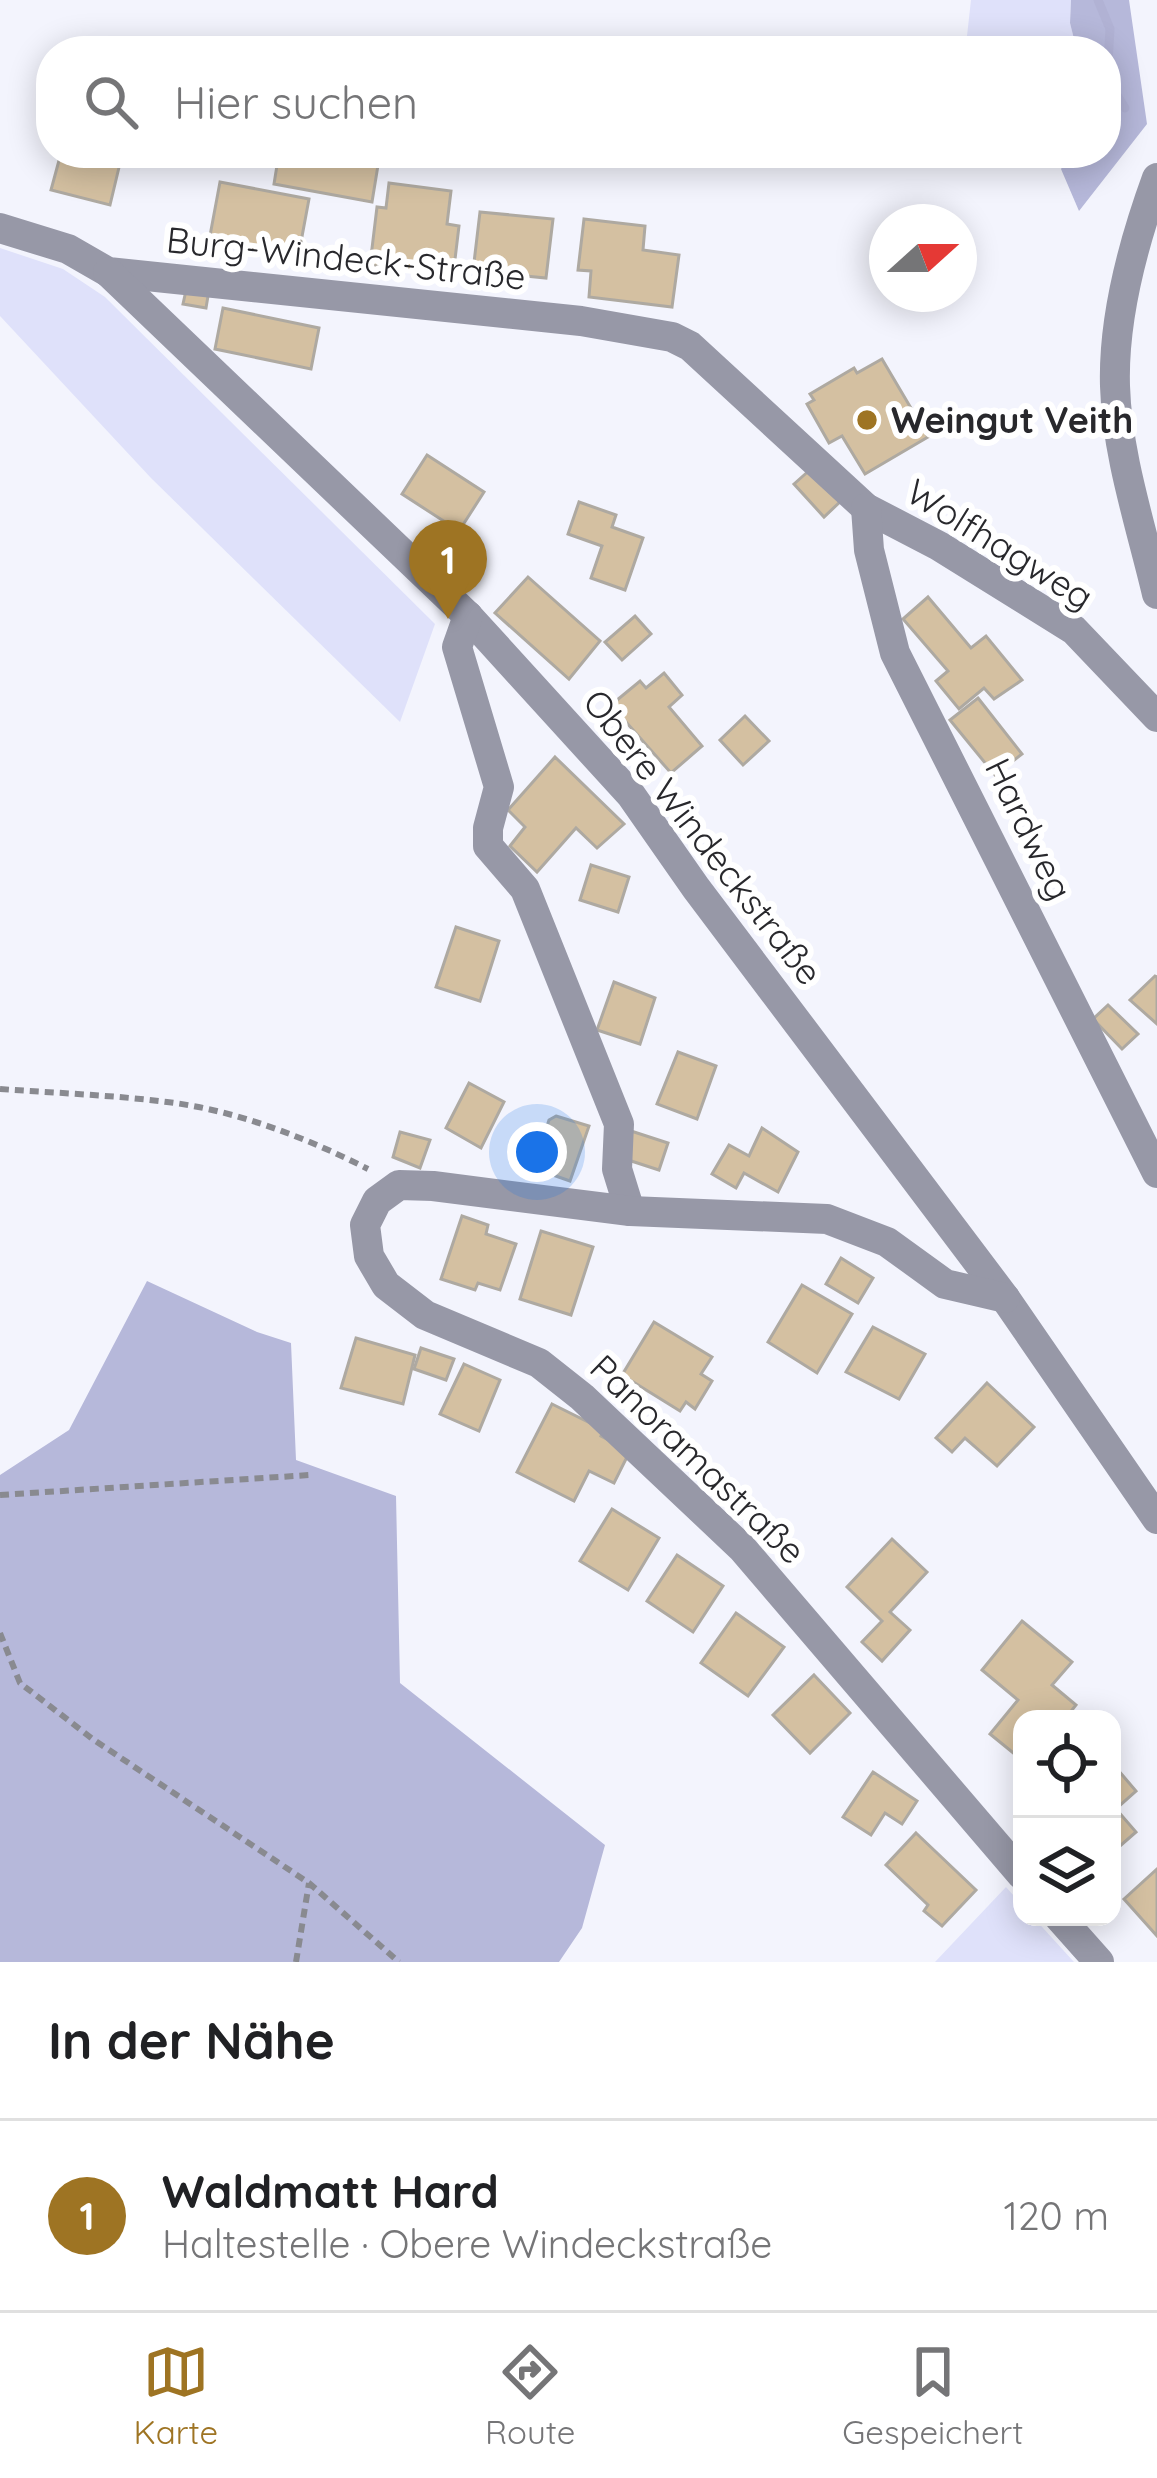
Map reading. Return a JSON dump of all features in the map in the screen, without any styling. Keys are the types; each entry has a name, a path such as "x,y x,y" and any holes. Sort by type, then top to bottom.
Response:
{"street":[{"path":"1157,178 1119,323 1115,386 1123,450 1157,594"},
{"name":"Burg-Windeck-Straße","path":"0,228 68,249 108,272 581,321 672,338 690,346"},
{"name":"Obere Windeckstraße","path":"108,272 468,616 631,795 1005,1298 1157,1519"},
{"name":"Wolfhagweg","path":"690,346 866,508 939,546 1074,630 1157,717"},
{"name":"Hardweg","path":"866,508 869,550 895,652 1157,1173"},
{"path":"468,616 457,647 499,787 488,846 525,889 619,1124 616,1169 629,1211"},
{"path":"399,1186 434,1186 629,1211 827,1219 887,1242 945,1284 1005,1298"},
{"name":"Panoramastraße","path":"399,1186 377,1201 365,1225 369,1256 386,1286 425,1316 538,1363 582,1397 742,1548 1013,1864"},
{"path":"1067,1926 1099,1962"}],"path":[{"path":"0,1090 171,1102 252,1122 329,1149 399,1186"},
{"path":"0,1495 310,1474"},
{"path":"0,1633 20,1683 94,1740 309,1882 399,1962"},
{"path":"296,1962 309,1882"}],"shaded area":[{"path":"971,0 1071,0 1073,36 967,36"},
{"path":"1071,0 1129,0 1147,124 1121,157 1121,36 1073,36"},
{"path":"1062,168 1113,168 1079,211"},
{"path":"0,248 63,269 105,297 435,624 400,722 151,478 0,316"},
{"path":"147,1281 291,1343 296,1460 396,1496 400,1683 605,1845 582,1928 559,1962 0,1962 0,1475 69,1430"},
{"path":"1006,1887 1013,1895 1013,1926 1041,1926 1074,1962 935,1962"}],"building":[{"path":"57,168 119,168 110,205 51,190"},
{"path":"277,168 378,168 372,202 274,184"},
{"path":"220,182 309,199 298,258 209,241"},
{"path":"389,183 451,191 447,224 459,226 453,276 370,265 377,207 386,208"},
{"path":"480,212 553,219 546,278 473,271"},
{"path":"584,219 645,226 643,250 679,255 672,307 589,297 591,271 578,270"},
{"path":"187,286 209,290 206,308 183,304"},
{"path":"223,308 319,328 311,369 215,349"},
{"name":"Weingut Veith","path":"882,359 928,437 865,474 842,436 829,443 807,404 814,400 810,394 854,368 857,373"},
{"path":"427,455 484,492 459,531 402,494"},
{"path":"812,468 842,500 824,517 794,484"},
{"path":"579,502 616,515 612,527 643,538 625,590 591,578 602,546 568,534"},
{"path":"528,577 600,641 569,679 495,613"},
{"path":"928,597 971,648 986,636 1022,680 994,699 984,688 959,709 936,681 948,671 903,619"},
{"path":"635,616 651,634 622,660 605,642"},
{"path":"664,673 682,695 669,707 702,746 671,773 611,705 640,681 646,688"},
{"path":"978,698 1022,754 995,775 950,720"},
{"path":"745,716 769,741 743,765 720,740"},
{"path":"555,757 624,824 597,848 576,828 537,872 510,846 525,827 508,810"},
{"path":"591,865 629,877 618,912 580,900"},
{"path":"456,927 499,941 480,1001 436,987"},
{"path":"1157,977 1157,1024 1130,1000"},
{"path":"614,982 655,998 640,1044 597,1030"},
{"path":"1108,1005 1138,1034 1122,1049 1093,1019"},
{"path":"678,1052 716,1066 697,1119 657,1104"},
{"path":"469,1083 504,1102 481,1148 446,1128"},
{"path":"556,1116 589,1126 570,1181 533,1168 549,1120"},
{"path":"762,1128 798,1152 778,1192 744,1173 736,1188 712,1174 729,1145 749,1156"},
{"path":"631,1131 668,1143 659,1170 622,1158"},
{"path":"400,1132 430,1140 420,1168 393,1157"},
{"path":"462,1216 488,1225 486,1234 516,1244 500,1290 478,1283 475,1290 441,1279"},
{"path":"541,1231 593,1247 571,1315 520,1299"},
{"path":"841,1258 873,1278 858,1303 826,1284"},
{"path":"802,1285 852,1314 817,1373 768,1342"},
{"path":"654,1322 712,1357 701,1374 712,1381 695,1409 686,1402 680,1411 622,1375"},
{"path":"873,1327 925,1354 899,1399 846,1372"},
{"path":"356,1338 415,1355 403,1404 341,1388"},
{"path":"421,1348 454,1359 446,1380 414,1369"},
{"path":"464,1364 500,1380 479,1431 440,1414"},
{"path":"987,1383 1034,1427 997,1466 965,1438 952,1452 936,1438"},
{"path":"552,1404 604,1430 601,1436 630,1451 614,1483 589,1471 574,1501 517,1472"},
{"path":"612,1509 659,1538 628,1590 580,1561"},
{"path":"892,1539 927,1572 890,1612 910,1630 882,1661 862,1642 882,1621 847,1587"},
{"path":"677,1555 723,1586 693,1632 647,1601"},
{"path":"736,1613 784,1647 748,1696 701,1663"},
{"path":"1022,1621 1072,1662 1052,1685 1076,1705 1072,1710 1013,1710 1013,1753 990,1734 1018,1700 982,1670"},
{"path":"814,1675 850,1713 810,1753 773,1715"},
{"path":"873,1772 917,1801 902,1824 885,1813 871,1835 843,1817"},
{"path":"1121,1774 1136,1791 1121,1804"},
{"path":"1121,1815 1136,1832 1121,1845"},
{"path":"916,1833 976,1890 942,1926 924,1911 928,1905 886,1865"},
{"path":"1157,1869 1157,1936 1124,1899"}],"waterway":[{"path":"1098,0 1110,36"},
{"path":"1121,102 1125,108"}],"place":[{"name":"Weingut Veith","path":"867,420"},
{"name":"Waldmatt Hard","path":"448,619"}]}
